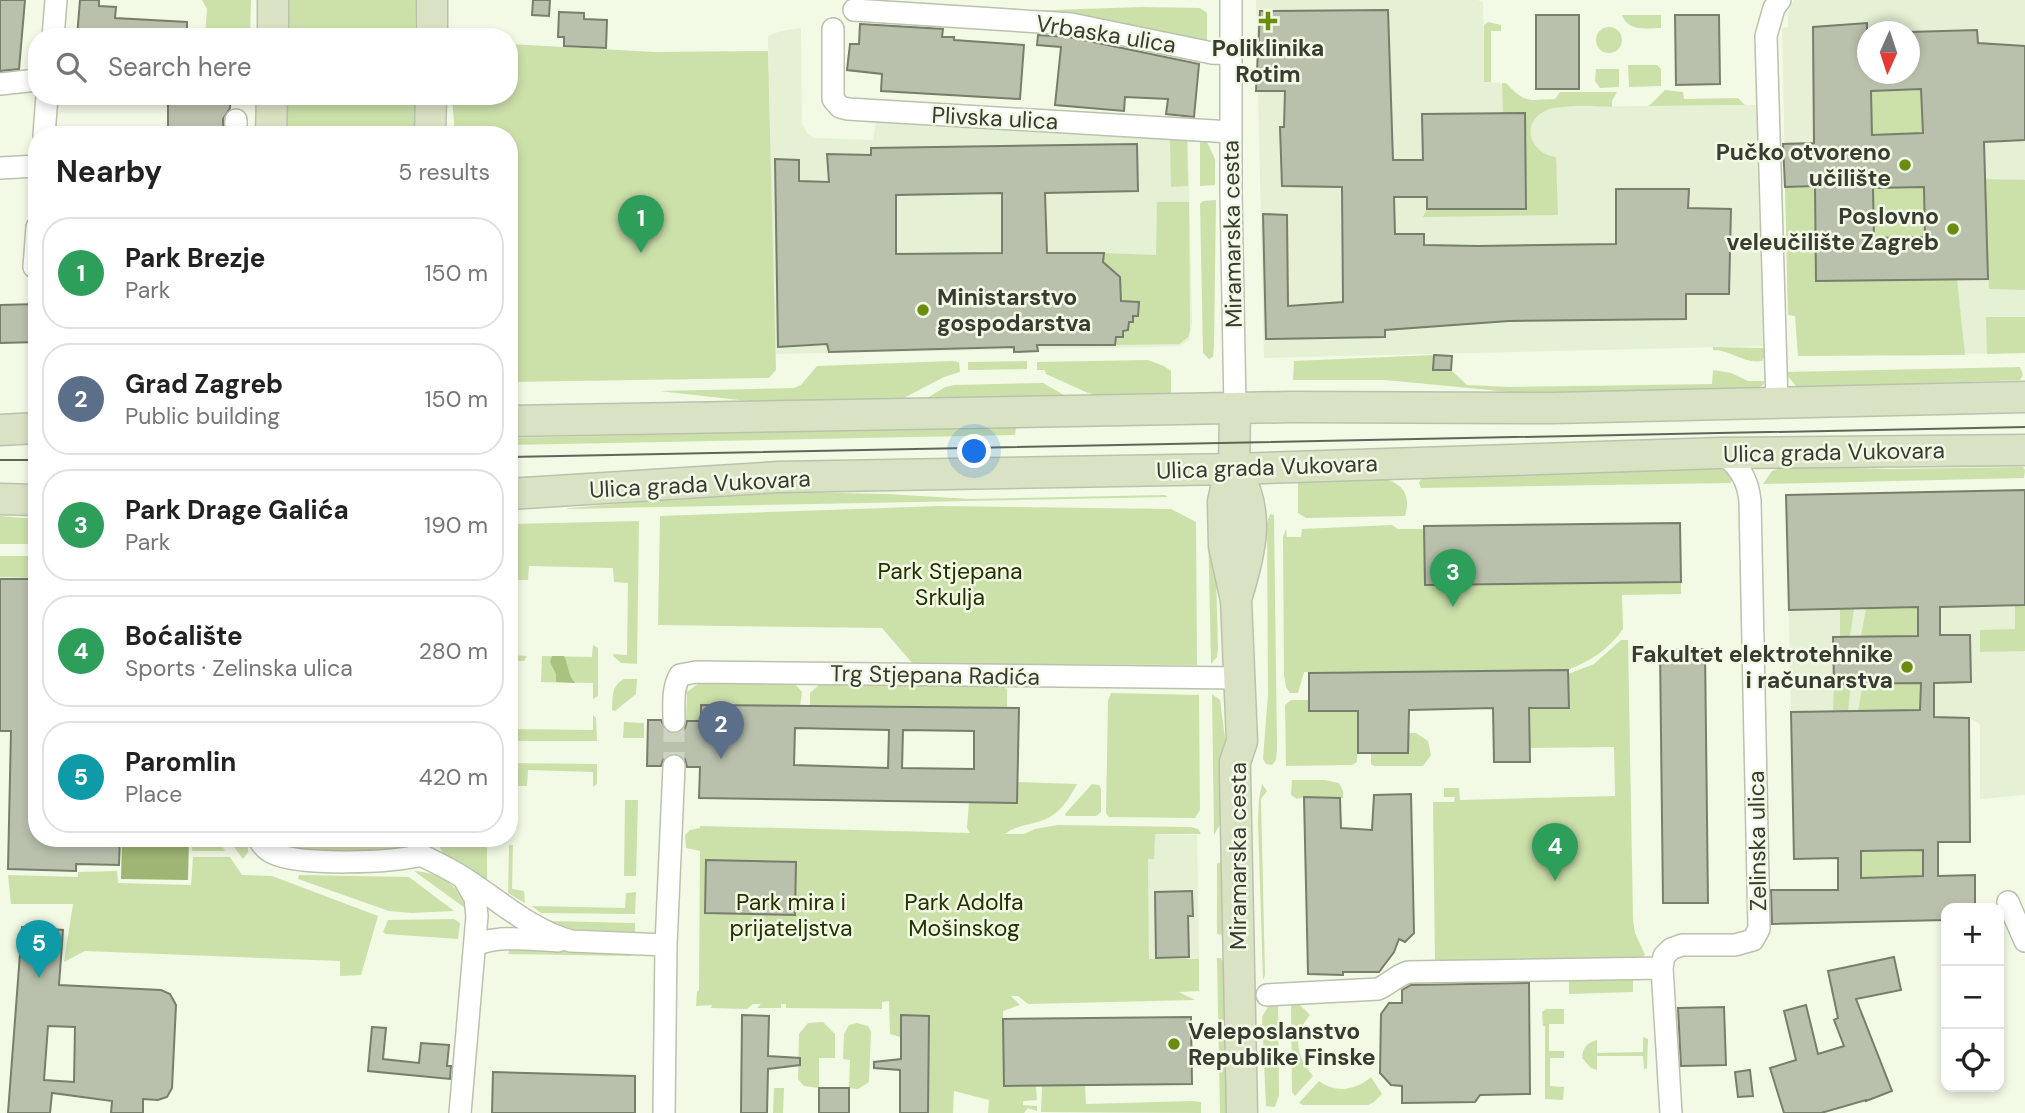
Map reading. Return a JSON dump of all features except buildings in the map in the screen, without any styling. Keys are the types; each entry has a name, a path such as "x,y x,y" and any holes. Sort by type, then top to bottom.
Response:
{"main road":[{"path":"273,0 273,28"},
{"path":"432,0 432,28"},
{"path":"271,126 272,105"},
{"path":"430,126 431,105"},
{"path":"518,421 1235,408 1553,408 1776,390 2025,397"},
{"name":"Miramarska cesta","path":"1235,408 1234,468 1223,502 1224,546 1236,600 1242,741 1235,775 1242,1113"},
{"path":"518,414 545,421"},
{"path":"0,430 28,428"},
{"name":"Ulica grada Vukovara","path":"518,493 779,477 1234,468 1720,453 2025,450"},
{"path":"0,499 28,500"},
{"path":"1242,741 1250,772 1257,1113"}],"street":[{"path":"54,28 56,0"},
{"name":"Miramarska cesta","path":"1231,0 1235,408"},
{"path":"1776,390 1766,36 1774,8 1780,0"},
{"name":"Vrbaska ulica","path":"854,10 1071,24 1231,54"},
{"name":"Plivska ulica","path":"833,29 833,99 840,107 1231,132"},
{"path":"0,84 28,81"},
{"path":"45,126 46,105"},
{"path":"0,168 28,166"},
{"path":"1749,490 1760,469 1783,452"},
{"name":"Zelinska ulica","path":"1662,968 1664,956 1671,949 1682,945 1735,945 1753,940 1759,929 1749,490 1735,463 1720,453"},
{"name":"Trg Stjepana Radića","path":"674,721 677,680 680,675 696,672 1238,678"},
{"path":"664,1113 666,945 674,766"},
{"path":"263,847 272,853 294,859 387,862 419,847"},
{"path":"422,847 540,930 571,941"},
{"path":"460,1113 477,906 463,877"},
{"path":"2008,902 2025,941"},
{"path":"475,946 496,940 666,945"},
{"path":"1267,995 1378,989 1408,972 1662,968 1671,1113"}],"shaded area":[{"path":"1256,0 1478,0 1483,2 1485,82 1500,83 1520,101 1545,107 1758,105 1766,346 1264,358"},
{"name":"Pučko otvoreno učilište","path":"1794,0 2025,0 2025,353 1798,356 1795,316 1788,315 1782,28 1788,27 1788,12"},
{"path":"801,28 802,123 807,133 814,138 873,140 877,117 1188,137 1192,322 1189,340 1179,346 1155,347 775,354 768,36"},
{"name":"Fakultet elektrotehnike i računarstva","path":"2025,490 2025,795 1980,799 1980,724 1969,718 1920,717 1920,710 1791,712 1786,495"},
{"path":"552,656 564,656 575,683 556,682 556,674 550,662"},
{"path":"1154,834 1197,835 1199,959 1149,959 1148,859 1154,858"},
{"path":"122,847 189,847 188,880 121,879"}],"green space":[{"path":"202,0 251,0 250,28 206,28 207,9"},
{"path":"288,0 416,0 415,28 288,28"},
{"path":"1142,7 1200,8 1207,13 1207,42 996,12"},
{"path":"1622,15 1661,15 1661,28 1633,27"},
{"path":"1488,22 1501,25 1501,31 1491,31 1491,82 1484,82 1484,25"},
{"path":"1609,27 1618,31 1622,40 1618,49 1609,53 1600,49 1596,40 1600,31"},
{"path":"518,44 655,52 768,51 776,370 769,378 518,382 518,126 454,126 453,105 518,105"},
{"path":"1628,65 1657,65 1661,69 1661,86 1629,87"},
{"path":"1596,69 1619,69 1619,87 1600,88 1595,81"},
{"path":"1502,83 1506,83 1523,98 1533,100 1555,99 1560,92 1617,92 1612,107 1551,109 1532,123 1531,138 1535,145 1547,155 1556,157 1558,215 1423,217 1427,209 1526,208 1525,113 1503,113"},
{"path":"1921,89 1923,133 1872,135 1871,91"},
{"path":"1665,90 1683,92 1684,99 1738,98 1745,105 1649,106"},
{"path":"287,105 415,105 415,126 287,126"},
{"path":"1187,137 1188,186 1171,187 1170,140"},
{"path":"1200,140 1207,142 1215,159 1215,185 1200,186"},
{"path":"1985,179 2025,180 2025,290 1989,289"},
{"path":"1815,186 1816,281 1957,280 1965,355 1798,356 1795,316 1788,315 1785,187"},
{"path":"1924,187 1925,237 1874,238 1873,188"},
{"path":"1216,200 1214,345 1213,357 1209,359 1203,353 1200,204 1203,201"},
{"path":"1157,202 1189,202 1188,337 1179,344 1115,345 1116,337 1128,330 1133,316 1138,316 1139,303 1121,301 1119,277 1103,262 1104,253 1156,255"},
{"path":"1986,317 2025,317 2025,353 1987,354"},
{"path":"1713,347 1765,348 1766,354 1762,361 1755,361 1713,350"},
{"path":"1434,355 1434,369 1451,370 1467,385 1510,387 1712,384 1713,370 1731,373 1748,381 1764,381 1764,384 1756,390 1530,394 1385,380 1293,380 1294,361"},
{"path":"1148,360 1171,371 1171,394 1098,395 1046,374 1045,370 1037,370 1037,362"},
{"path":"1027,361 1027,369 968,370 968,362"},
{"path":"959,362 960,372 944,377 898,401 757,402 659,391 794,388 801,385 817,366"},
{"path":"2020,367 2023,375 2020,380 1798,388 1784,372"},
{"path":"1043,383 1064,397 929,400 929,397 945,387 955,385"},
{"path":"1016,428 1015,435 518,445 518,438"},
{"path":"1785,466 1890,469 2023,467 2025,470 2024,478 1763,484 1772,471"},
{"path":"1716,468 1730,471 1734,477 1730,483 1421,488 1419,483 1422,477 1489,472"},
{"path":"1378,478 1392,482 1402,489 1407,500 1405,516 1306,518 1298,513 1298,482 1308,479"},
{"path":"748,491 970,499 1168,497 561,509"},
{"name":"Park Stjepana Srkulja","path":"940,506 1171,509 1196,522 1197,665 913,664 882,628 658,625 660,516"},
{"path":"1270,514 1274,515 1277,749 1276,760 1272,765 1266,764 1263,759 1268,694 1267,523"},
{"path":"0,516 28,518 28,544 0,544"},
{"path":"639,521 637,664 621,663 613,656 627,655 628,583 614,582 613,568 529,566 528,580 518,580 518,524"},
{"path":"1212,521 1215,534 1218,648 1217,657 1211,664 1208,524"},
{"path":"1392,525 1398,529 1424,529 1425,585 1681,582 1681,594 1622,595 1623,629 1599,654 1568,670 1304,672 1298,693 1290,693 1284,675 1283,537 1286,529 1287,537 1301,537 1302,529"},
{"path":"0,556 28,556 28,578 0,577"},
{"path":"2025,605 2025,651 1980,652 1980,630 2015,629 2015,606"},
{"path":"1918,607 1918,636 1861,636 1866,609"},
{"path":"1840,609 1854,609 1850,636 1840,637"},
{"path":"1621,640 1628,640 1633,919 1635,933 1645,955 1639,958 1507,959 1497,962 1435,964 1433,802 1454,802 1455,797 1444,797 1444,788 1459,788 1460,800 1615,796 1614,747 1530,748 1529,708 1568,708 1568,674 1594,664"},
{"path":"593,645 598,648 598,696 593,699 593,683 541,682 542,656 592,657"},
{"path":"518,655 527,656 524,661 518,661"},
{"path":"624,679 637,679 636,694 615,711 612,710 615,688"},
{"path":"699,683 795,684 802,692 800,706 701,705 701,721 686,721 687,692"},
{"path":"821,683 1004,686 1007,690 1007,708 810,705 810,693"},
{"path":"1921,683 1920,710 1858,711 1863,684"},
{"path":"1834,684 1851,684 1848,711 1833,711"},
{"path":"1111,693 1199,695 1200,810 1195,818 1109,817 1106,813 1108,701"},
{"path":"1212,694 1220,700 1225,738 1228,810 1214,835"},
{"path":"1291,700 1309,700 1309,711 1358,711 1357,762 1352,765 1286,766 1285,705"},
{"path":"593,715 596,718 597,741 518,741 518,729 593,730"},
{"path":"624,722 644,723 644,738 623,738"},
{"path":"1409,733 1416,733 1428,741 1431,755 1423,766 1371,764 1371,753 1408,753"},
{"path":"518,763 597,764 597,784 593,787 593,772 528,770 527,786 518,786"},
{"path":"1292,780 1325,780 1339,783 1343,798 1297,799 1291,795"},
{"path":"1017,782 1077,784 1065,803 1053,815 1005,834 1024,834 1058,825 1198,829 1201,834 1155,834 1154,859 1148,859 1149,959 1199,959 1199,991 1179,992 1195,1000 1028,1004 1018,996 1011,996 1020,1005 1003,1011 1004,1086 1036,1086 1037,1100 1023,1101 1023,1105 1037,1106 1037,1111 1028,1108 1024,1113 988,1113 989,1100 954,1091 953,1113 928,1113 929,1016 901,1015 900,1037 890,1034 889,1001 882,1002 882,1009 786,1008 786,1004 781,1004 781,1008 757,1008 761,1004 753,1004 747,1009 696,1006 699,990 700,851 686,848 685,835 690,830 700,826 970,833 967,828 969,802"},
{"path":"1092,784 1099,785 1101,789 1101,812 1096,816 1066,816 1065,814"},
{"path":"1262,784 1267,791 1261,799 1263,980 1258,821"},
{"path":"625,800 638,800 636,876 624,876"},
{"path":"192,847 223,847 225,851 192,851"},
{"path":"234,847 248,847 243,859"},
{"path":"281,847 401,847 384,856"},
{"path":"440,847 487,847 487,881 445,856"},
{"path":"509,847 513,847 512,889 524,891 525,903 508,893"},
{"path":"1923,850 1923,876 1861,878 1861,851"},
{"path":"193,857 230,857 242,875 272,876 378,916 361,975 340,976 340,961 85,951 64,962 73,904 11,904 8,875 78,877 78,872 117,871 118,883 191,885"},
{"path":"1225,860 1225,935 1217,934 1217,864"},
{"path":"414,871 431,874 446,881 459,892 467,908 465,908"},
{"path":"299,875 409,877 454,911 389,911 298,879"},
{"path":"636,892 635,914 541,913 532,906 625,908 626,893"},
{"path":"454,919 460,923 458,939 383,932 388,920"},
{"path":"550,921 635,923 635,932 571,929"},
{"path":"511,946 632,954 508,954"},
{"path":"1217,958 1221,958 1232,980 1235,1113 1220,1113"},
{"path":"1633,977 1633,992 1569,994 1569,979"},
{"path":"1291,1003 1298,1003 1310,1015 1300,1031 1298,1047 1303,1062 1313,1076 1295,1096 1292,1092"},
{"path":"1278,1004 1279,1095 1275,1107 1266,1106 1262,1017 1269,1005"},
{"path":"1546,1009 1564,1009 1564,1024 1549,1024 1549,1051 1564,1051 1564,1058 1550,1058 1550,1086 1564,1087 1563,1100 1545,1099 1545,1026 1542,1012"},
{"path":"823,1022 835,1034 835,1058 819,1058 819,1088 804,1086 798,1079 799,1034 808,1023"},
{"path":"857,1023 868,1026 871,1032 869,1082 858,1089 849,1088 850,1060 843,1059 844,1034 849,1025"},
{"path":"1643,1037 1648,1039 1647,1068 1644,1069 1643,1056 1597,1056 1597,1070 1591,1068 1582,1058 1586,1046 1597,1040 1597,1053 1643,1052"},
{"path":"1371,1077 1382,1094 1368,1105 1299,1103 1319,1081 1345,1089"},
{"path":"1085,1085 1086,1104 1192,1101 1201,1102 1201,1113 1041,1112 1042,1086"},
{"path":"774,1088 784,1088 783,1113 773,1113"}],"tunnel":[{"path":"674,721 674,766"}],"tram line":[{"path":"518,457 2025,427"},
{"path":"0,460 28,460"}],"place":[{"name":"Poliklinika Rotim","path":"1268,21"},
{"name":"Pučko otvoreno učilište","path":"1905,165"},
{"name":"Poslovno veleučilište Zagreb","path":"1953,229"},
{"name":"Park Brezje","path":"641,253"},
{"name":"Ministarstvo gospodarstva","path":"923,310"},
{"name":"Park Drage Galića","path":"1453,607"},
{"name":"Fakultet elektrotehnike i računarstva","path":"1907,667"},
{"name":"Grad Zagreb","path":"721,759"},
{"name":"Boćalište","path":"1555,881"},
{"name":"Paromlin","path":"39,978"},
{"name":"Veleposlanstvo Republike Finske","path":"1174,1044"}],"park label":[{"name":"Park mira i prijateljstva","path":"791,915"},
{"name":"Park Adolfa Mošinskog","path":"964,915"}]}
